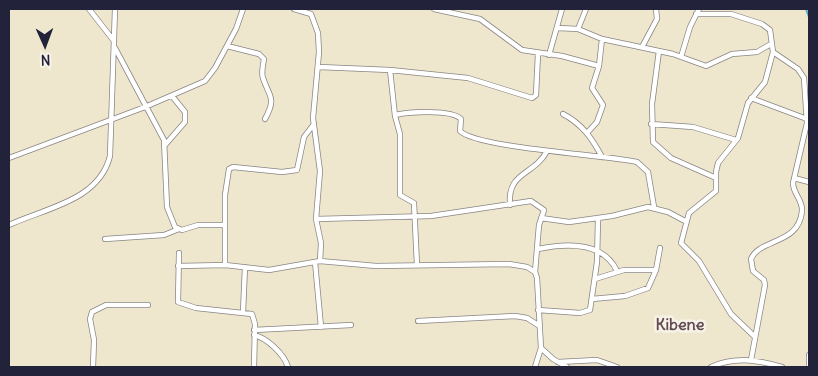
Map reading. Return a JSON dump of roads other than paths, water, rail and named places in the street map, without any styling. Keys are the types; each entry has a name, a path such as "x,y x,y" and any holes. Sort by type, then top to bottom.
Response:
{"street":[{"path":"89,9 114,45 145,107 161,131 165,145 164,163 167,180 167,207 172,223 179,230"},
{"path":"9,225 76,198 104,174 110,156 115,9"},
{"path":"9,158 145,107 205,81 215,68 236,29 243,9"},
{"path":"294,9 311,14"},
{"path":"313,9 311,14 318,33 319,67 314,124 320,171 316,218 321,243 318,262 321,327"},
{"path":"434,9 456,11 480,19 515,47 538,54 580,60 599,66"},
{"path":"549,55 562,9"},
{"path":"578,29 586,9"},
{"path":"642,47 657,19 656,9"},
{"path":"681,57 699,9"},
{"path":"696,14 731,14 755,20 766,26 770,30 771,44 774,52 802,73 807,117 793,190 802,205 801,216 787,236 756,251 751,259 753,272 764,280 766,285 746,367"},
{"path":"558,28 578,29 602,39 659,51 708,66 732,54 757,52 771,44"},
{"path":"587,133 598,122 603,105 592,88 599,66 602,39"},
{"path":"226,46 259,54 264,59 262,77 270,92 271,100 265,119"},
{"path":"659,51 652,124 653,142 664,154 716,178"},
{"path":"754,336 731,314 699,261 681,245 685,221 692,208 715,193 718,163 736,140 751,98 765,82 774,52"},
{"path":"319,67 390,70 468,78 532,98 536,95 538,54"},
{"path":"390,70 395,114 401,141 400,195 414,201 417,265"},
{"path":"165,145 185,122 185,112 172,96"},
{"path":"751,98 807,117"},
{"path":"395,114 426,112 456,116 461,119 460,131 464,135 546,151 637,162 644,166 650,180 654,207"},
{"path":"563,114 574,120 587,133 602,157"},
{"path":"225,264 226,195 229,169 234,166 282,172 297,170 304,137 314,124"},
{"path":"652,124 693,127 736,140"},
{"path":"510,205 509,194 514,182 524,173 537,166 546,151"},
{"path":"794,178 809,182"},
{"path":"316,218 414,217 510,205 527,201 535,202 544,210 541,218 535,272 541,348 535,367"},
{"path":"541,218 563,223 598,218 642,207 654,207 685,221"},
{"path":"538,310 586,313 590,310 598,249 598,218"},
{"path":"105,239 164,235 185,230 198,224 225,225"},
{"path":"538,249 557,246 598,249 610,258 617,271"},
{"path":"592,300 625,296 646,290 656,270 660,248"},
{"path":"179,253 177,298 180,304 222,311 243,312 253,316 254,367"},
{"path":"178,266 225,264 269,270 318,262 376,266 509,264 527,267 535,272"},
{"path":"243,312 245,267"},
{"path":"595,279 617,271 656,270"},
{"path":"93,367 94,340 90,319 94,310 106,305 148,305"},
{"path":"418,321 515,316 526,318 538,325"},
{"path":"254,333 351,325"},
{"path":"254,333 276,350 285,360 288,367"},
{"path":"541,348 567,367"},
{"path":"808,367 809,355"},
{"path":"558,362 597,360 617,367"},
{"path":"711,367 733,360 749,360 782,367"}],"waterway":[{"path":"806,9 809,17"}],"district":[{"name":"Kibene","path":"680,325"}]}
